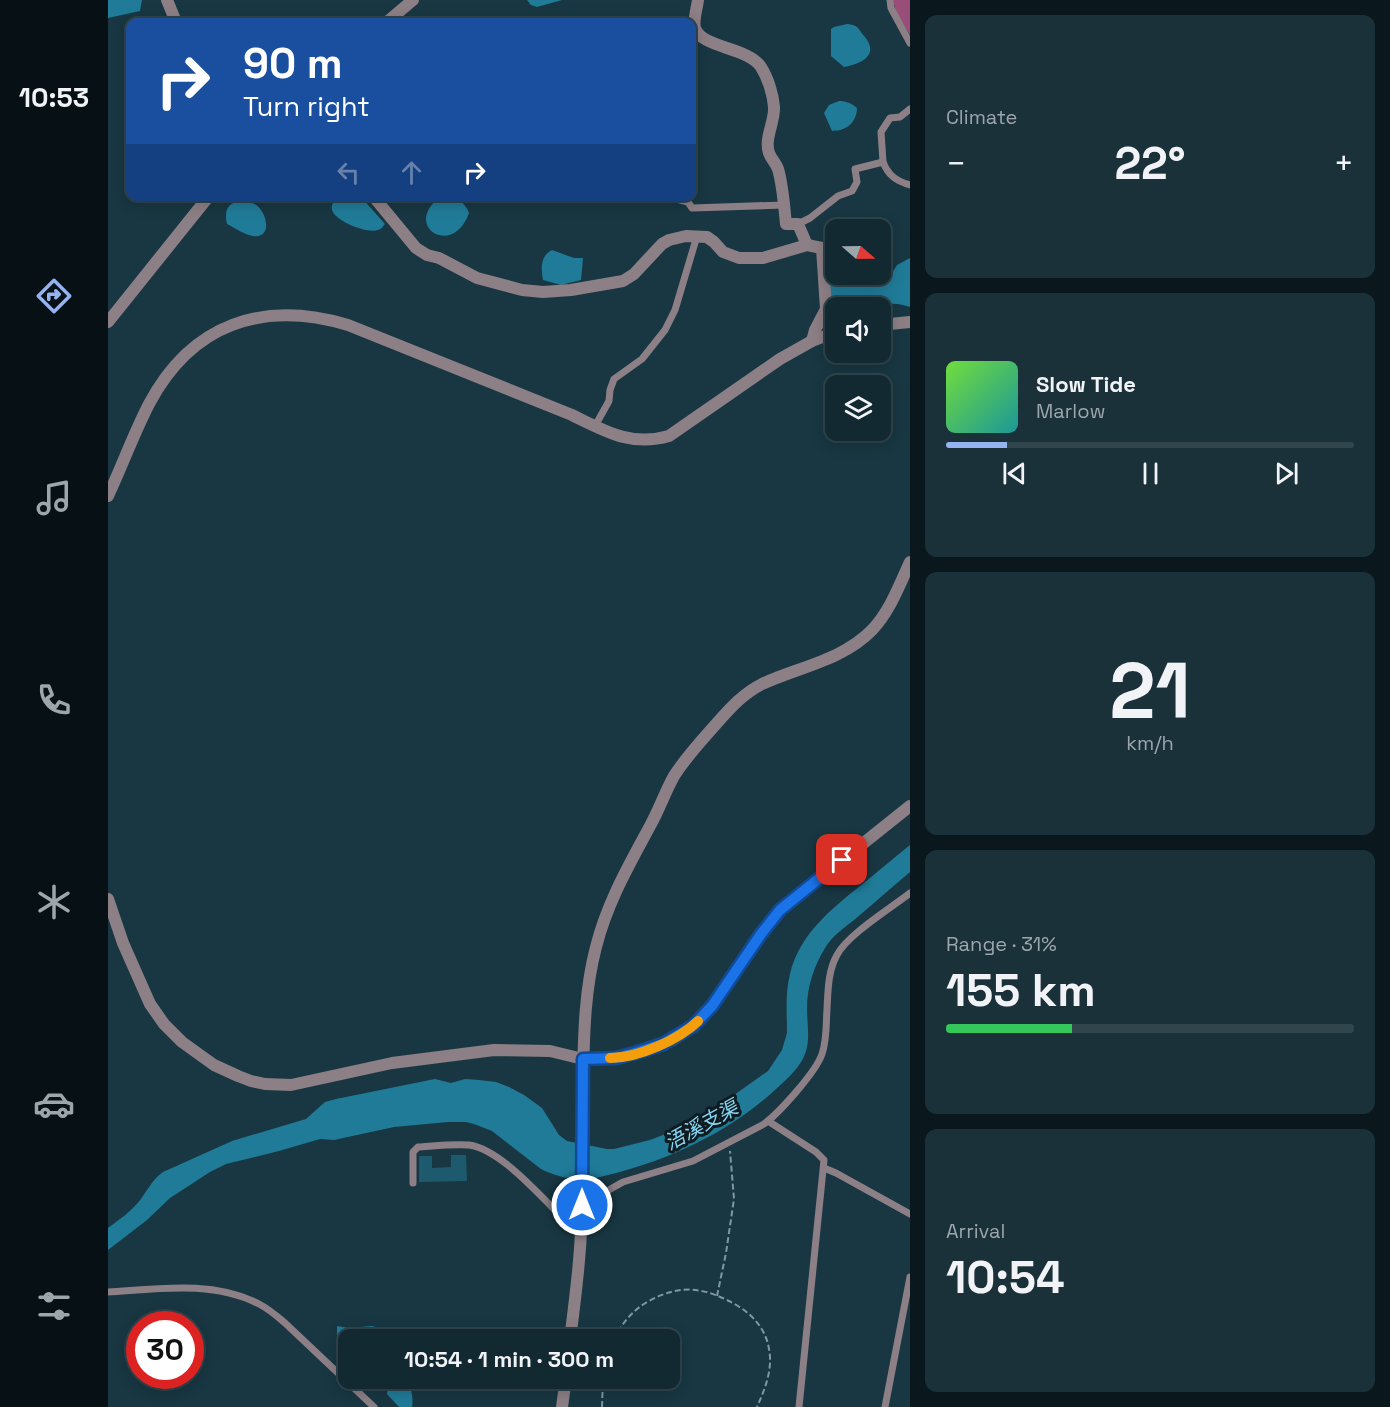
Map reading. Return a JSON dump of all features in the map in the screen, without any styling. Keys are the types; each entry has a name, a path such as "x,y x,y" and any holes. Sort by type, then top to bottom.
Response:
{"street":[{"path":"167,0 174,18"},
{"path":"392,18 412,0"},
{"path":"695,18 698,0"},
{"path":"696,28 706,40 748,55 762,68 774,108 768,144 769,153 777,167 786,224 798,224 807,245"},
{"path":"108,322 205,201"},
{"path":"377,201 416,248 423,253 439,258 477,278 522,290 543,292 571,290 623,281 634,274 662,244 686,236 707,237 723,252 739,258 763,258 807,245 822,248 826,309 812,341"},
{"path":"108,496 149,403 171,372 191,349 209,335 230,325 254,318 303,316 348,325 628,439 647,441 669,436 780,359 812,341 825,337"},
{"path":"891,324 910,322"},
{"path":"572,1329 577,1293 581,1230 583,1059 587,990 596,946 618,885 674,777 699,743 741,698 761,684 842,653 862,639 881,620 889,608 910,562"},
{"path":"109,905 150,1004 164,1024 182,1042 214,1065 251,1081 291,1085 392,1062 494,1050 550,1051 583,1059 616,1058 663,1044 693,1026 712,1006 780,910 910,806"},
{"path":"562,1407 564,1389"}],"lane":[{"path":"890,0 891,8 910,43"},
{"path":"910,109 900,117 890,118 881,132 883,162 887,172 900,182 910,185"},
{"path":"798,224 810,218 838,196 852,191 857,182 855,169 883,162"},
{"path":"684,201 688,202 692,208 783,205"},
{"path":"595,426 609,401 614,379 642,359 665,330 675,310 697,236"},
{"path":"582,1203 623,1182 693,1161 773,1117 812,1073 821,1057 825,1043 829,979 837,954 853,936 910,893"},
{"path":"768,1121 816,1152 824,1160 800,1407"},
{"path":"412,1183 413,1152 418,1147 472,1146 493,1155 507,1165 569,1225 581,1230"},
{"path":"824,1168 910,1214"},
{"path":"885,1407 910,1277"},
{"path":"108,1292 192,1288 222,1292 252,1300 271,1311 285,1323 374,1407"}],"path":[{"path":"717,1296 734,1199 729,1142"},
{"path":"620,1329 634,1311 668,1292 684,1289 700,1290 732,1303 758,1322 768,1342 770,1368 757,1407"},
{"path":"602,1389 602,1407"}],"shaded area":[{"path":"893,0 910,0 910,35 896,12"}],"water":[{"path":"108,0 142,0 140,11 108,18"},
{"path":"527,0 562,0 537,7 531,5"},
{"path":"847,24 858,28 870,49 869,54 862,61 844,67 831,56 831,29"},
{"path":"844,101 857,108 856,115 849,126 832,131 824,113 829,105"},
{"path":"242,201 254,204 263,213 266,229 259,236 247,234 227,224 228,208 233,203"},
{"path":"334,201 365,201 385,224 373,231 359,228 334,214 332,204"},
{"path":"437,201 459,201 465,205 469,213 461,227 452,234 442,236 433,233 428,226 426,217 430,207"},
{"path":"552,250 574,258 583,258 581,280 561,285 543,280 543,259"},
{"path":"910,258 910,307 891,304 891,297 829,297 828,285 891,285 891,273 897,265"},
{"name":"浯溪支渠","path":"910,845 910,872 835,936 821,955 814,969 807,1000 808,1042 799,1066 759,1104 701,1141 638,1167 594,1178 575,1179 555,1175 541,1169 492,1131 466,1122 394,1127 334,1140 320,1139 226,1164 210,1172 170,1198 147,1220 108,1250 108,1228 134,1207 153,1181 163,1172 232,1141 306,1119 325,1102 336,1099 435,1079 451,1083 465,1079 496,1082 524,1095 542,1108 559,1135 567,1141 607,1149 650,1140 696,1120 768,1071 782,1050 787,1033 788,981 794,960 808,935 827,914"},
{"path":"337,1326 349,1328 372,1326 382,1329 338,1329 338,1339"},
{"path":"388,1389 410,1389 412,1407 399,1407 387,1394"}],"building":[{"path":"451,1155 466,1155 467,1181 419,1182 419,1156 432,1156 432,1168 451,1167"}],"slow traffic":[{"path":"610,1058 635,1053 673,1040 698,1021"}],"route":[{"path":"582,1205 583,1059 616,1058 635,1053 673,1040 693,1026 712,1006 780,910 842,860"}]}
